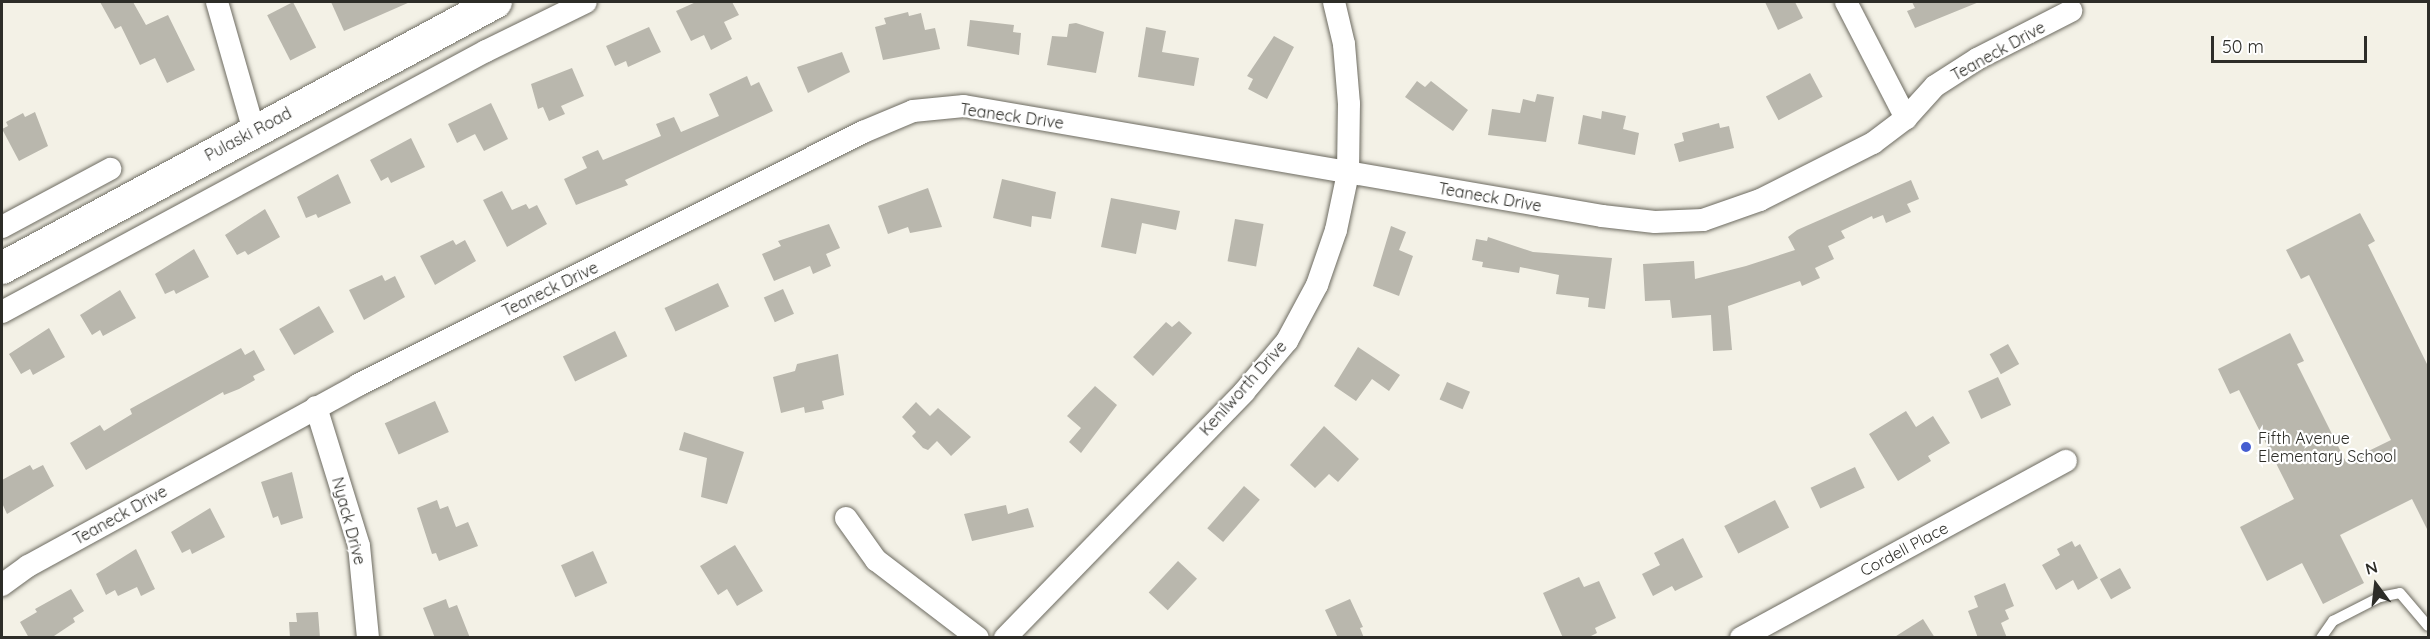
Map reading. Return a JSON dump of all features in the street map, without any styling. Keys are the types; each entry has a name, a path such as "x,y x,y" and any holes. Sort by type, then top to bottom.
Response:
{"main road":[{"name":"Pulaski Road","path":"2,268 254,130 496,2"}],"street":[{"path":"217,2 254,130"},
{"path":"2,312 486,51 586,2"},
{"name":"Kenilworth Drive","path":"1005,638 1244,392 1287,341 1317,285 1336,230 1348,173 1349,104 1344,44 1334,2"},
{"path":"1846,2 1906,118"},
{"name":"Teaneck Drive","path":"2,585 28,566 316,407 863,132 913,111 964,106 1602,216 1655,222 1703,220 1760,200 1873,143 1906,118 1935,86 1977,59 2071,11"},
{"path":"465,17 486,51"},
{"path":"2,227 110,169"},
{"name":"Nyack Drive","path":"316,407 359,546 368,638"},
{"name":"Cordell Place","path":"1741,638 2066,461"},
{"path":"846,518 876,560 978,638"}],"lane":[{"path":"2321,638 2332,621 2380,597 2400,593 2428,626"}],"building":[{"path":"100,2 133,2 146,25 168,15 195,70 167,83 155,58 140,65 121,26 115,29"},
{"path":"293,2 316,47 290,61 267,15"},
{"path":"331,2 410,2 344,31"},
{"path":"696,2 732,2 739,15 724,22 732,39 711,50 704,35 691,41 676,11"},
{"path":"1765,2 1795,2 1803,18 1778,30"},
{"path":"1912,2 1979,2 1915,28 1907,11 1915,8"},
{"path":"908,12 909,16 921,13 925,30 935,28 940,49 883,60 875,27 886,24 884,18"},
{"path":"970,20 1014,25 1013,32 1021,33 1019,55 967,46"},
{"path":"1076,23 1104,32 1096,73 1047,65 1052,36 1067,37 1069,24"},
{"path":"649,27 661,52 628,67 626,61 615,66 606,46"},
{"path":"1146,27 1166,31 1162,52 1199,58 1194,86 1138,77"},
{"path":"1274,36 1294,47 1267,99 1248,89 1253,79 1247,76"},
{"path":"842,52 850,72 808,93 797,67"},
{"path":"572,68 584,96 561,106 565,114 549,121 543,107 538,109 531,84"},
{"path":"1810,73 1823,97 1779,120 1766,96"},
{"path":"747,76 751,86 759,82 773,111 625,180 628,185 576,205 564,179 587,168 582,157 598,150 603,160 661,136 656,124 674,117 681,132 719,116 709,94"},
{"path":"1417,81 1425,87 1431,81 1468,110 1453,131 1405,97"},
{"path":"1537,94 1554,97 1546,142 1488,135 1492,109 1520,113 1523,99 1535,102"},
{"path":"491,103 508,139 484,151 475,134 457,143 448,124"},
{"path":"1602,111 1626,116 1623,129 1639,133 1635,155 1578,144 1583,115 1601,119"},
{"path":"35,112 48,146 19,161 2,129 8,126 6,122 23,113 25,117"},
{"path":"1719,123 1720,128 1729,126 1734,148 1679,162 1674,144 1684,141 1682,133"},
{"path":"411,138 425,167 391,183 388,177 381,181 370,160"},
{"path":"338,174 351,203 318,218 316,214 306,218 297,197"},
{"path":"1002,179 1056,192 1051,219 1032,216 1031,227 993,218"},
{"path":"1911,180 1919,199 1907,204 1911,212 1886,223 1883,215 1873,219 1872,216 1841,231 1845,238 1828,246 1834,259 1815,268 1820,278 1802,286 1800,281 1728,306 1732,350 1713,351 1711,315 1672,318 1670,300 1645,301 1643,264 1694,261 1695,279 1746,266 1795,250 1788,237 1797,230"},
{"path":"928,188 942,227 910,233 908,227 888,234 878,206"},
{"path":"502,191 512,210 526,204 529,209 537,205 547,224 507,247 483,200"},
{"path":"1111,198 1180,211 1176,230 1142,223 1136,254 1101,247"},
{"path":"265,209 280,237 248,255 245,251 237,255 225,235"},
{"path":"2360,213 2375,241 2368,245 2428,366 2428,531 2412,499 2340,535 2364,583 2323,604 2302,563 2267,581 2240,527 2294,499 2239,390 2230,394 2218,369 2290,333 2304,361 2297,364 2346,462 2391,440 2309,275 2301,279 2286,250"},
{"path":"1235,219 1264,224 1256,266 1228,261"},
{"path":"829,224 840,248 826,254 831,266 813,274 810,266 774,281 762,254 781,246 778,241"},
{"path":"1391,226 1406,232 1399,250 1413,256 1399,296 1373,286"},
{"path":"1488,237 1533,252 1612,258 1605,309 1588,307 1589,298 1556,294 1559,275 1520,267 1519,273 1482,267 1483,262 1472,260 1476,239 1487,241"},
{"path":"453,240 456,245 465,240 476,261 435,285 420,256"},
{"path":"194,249 209,277 176,294 174,290 165,294 155,274"},
{"path":"382,275 385,281 395,276 405,297 364,320 349,290"},
{"path":"718,283 729,307 676,331 665,308"},
{"path":"783,289 794,314 775,322 764,298"},
{"path":"120,290 136,318 103,336 100,330 92,335 80,315"},
{"path":"319,306 334,332 294,355 279,329"},
{"path":"1179,321 1192,333 1153,376 1133,357 1166,322 1172,327"},
{"path":"49,328 65,357 33,375 30,369 21,374 9,354"},
{"path":"615,331 627,356 575,382 563,356"},
{"path":"2008,344 2019,364 2001,374 1990,354"},
{"path":"1358,347 1400,375 1389,391 1372,379 1356,401 1334,386"},
{"path":"241,348 245,355 254,350 265,370 253,376 255,380 224,395 223,392 86,470 70,443 100,425 104,431 132,414 130,409"},
{"path":"838,354 844,395 822,401 824,409 805,413 804,407 781,413 773,377 795,371 797,364"},
{"path":"1998,377 2011,405 1981,419 1968,391"},
{"path":"1447,382 1470,392 1463,409 1440,399"},
{"path":"1095,386 1117,405 1081,453 1069,442 1081,428 1067,416"},
{"path":"435,401 449,432 399,454 385,423"},
{"path":"916,402 930,416 938,408 971,437 951,456 937,441 928,450 923,448 912,436 916,432 902,417"},
{"path":"1906,411 1916,427 1933,416 1950,443 1928,456 1931,461 1898,481 1869,434"},
{"path":"1324,426 1359,459 1338,482 1329,474 1315,488 1290,465"},
{"path":"684,432 744,452 727,504 701,497 707,458 679,450"},
{"path":"30,465 33,470 43,465 54,486 7,514 2,503 2,480"},
{"path":"1855,467 1865,488 1820,509 1811,488"},
{"path":"292,472 303,518 281,525 278,516 273,518 261,482"},
{"path":"1244,486 1260,500 1223,542 1207,528"},
{"path":"437,500 440,509 448,506 456,527 468,522 478,546 439,561 436,553 432,554 417,508"},
{"path":"1775,500 1789,528 1738,553 1724,526"},
{"path":"1006,505 1008,514 1028,508 1034,527 972,541 964,514"},
{"path":"210,508 225,537 192,554 190,549 182,553 171,532"},
{"path":"1683,538 1703,577 1675,591 1672,586 1653,596 1642,574 1660,565 1654,553"},
{"path":"2072,541 2075,547 2080,544 2098,578 2078,590 2073,580 2056,590 2042,565 2060,555 2057,549"},
{"path":"735,545 763,591 737,606 727,589 718,595 700,566"},
{"path":"136,549 155,589 141,596 137,587 118,596 115,590 106,595 96,574"},
{"path":"593,551 607,583 575,597 561,565"},
{"path":"1178,561 1197,579 1168,610 1149,592"},
{"path":"2120,568 2131,588 2111,599 2100,579"},
{"path":"1579,577 1584,587 1599,581 1616,618 1595,628 1597,633 1587,638 1563,638 1543,593"},
{"path":"2005,583 2014,606 2005,610 2009,619 2001,623 2007,638 1978,638 1968,611 1978,607 1974,596"},
{"path":"71,589 84,611 73,618 75,622 51,638 29,638 20,622 37,612 35,609"},
{"path":"446,599 449,608 457,605 470,638 435,638 423,608"},
{"path":"1350,599 1363,627 1360,628 1364,638 1338,638 1325,610"},
{"path":"318,612 320,638 290,638 289,622 297,622 296,613"},
{"path":"1923,619 1935,638 1893,638"}],"place":[{"name":"Fifth Avenue Elementary School","path":"2246,447"}]}
